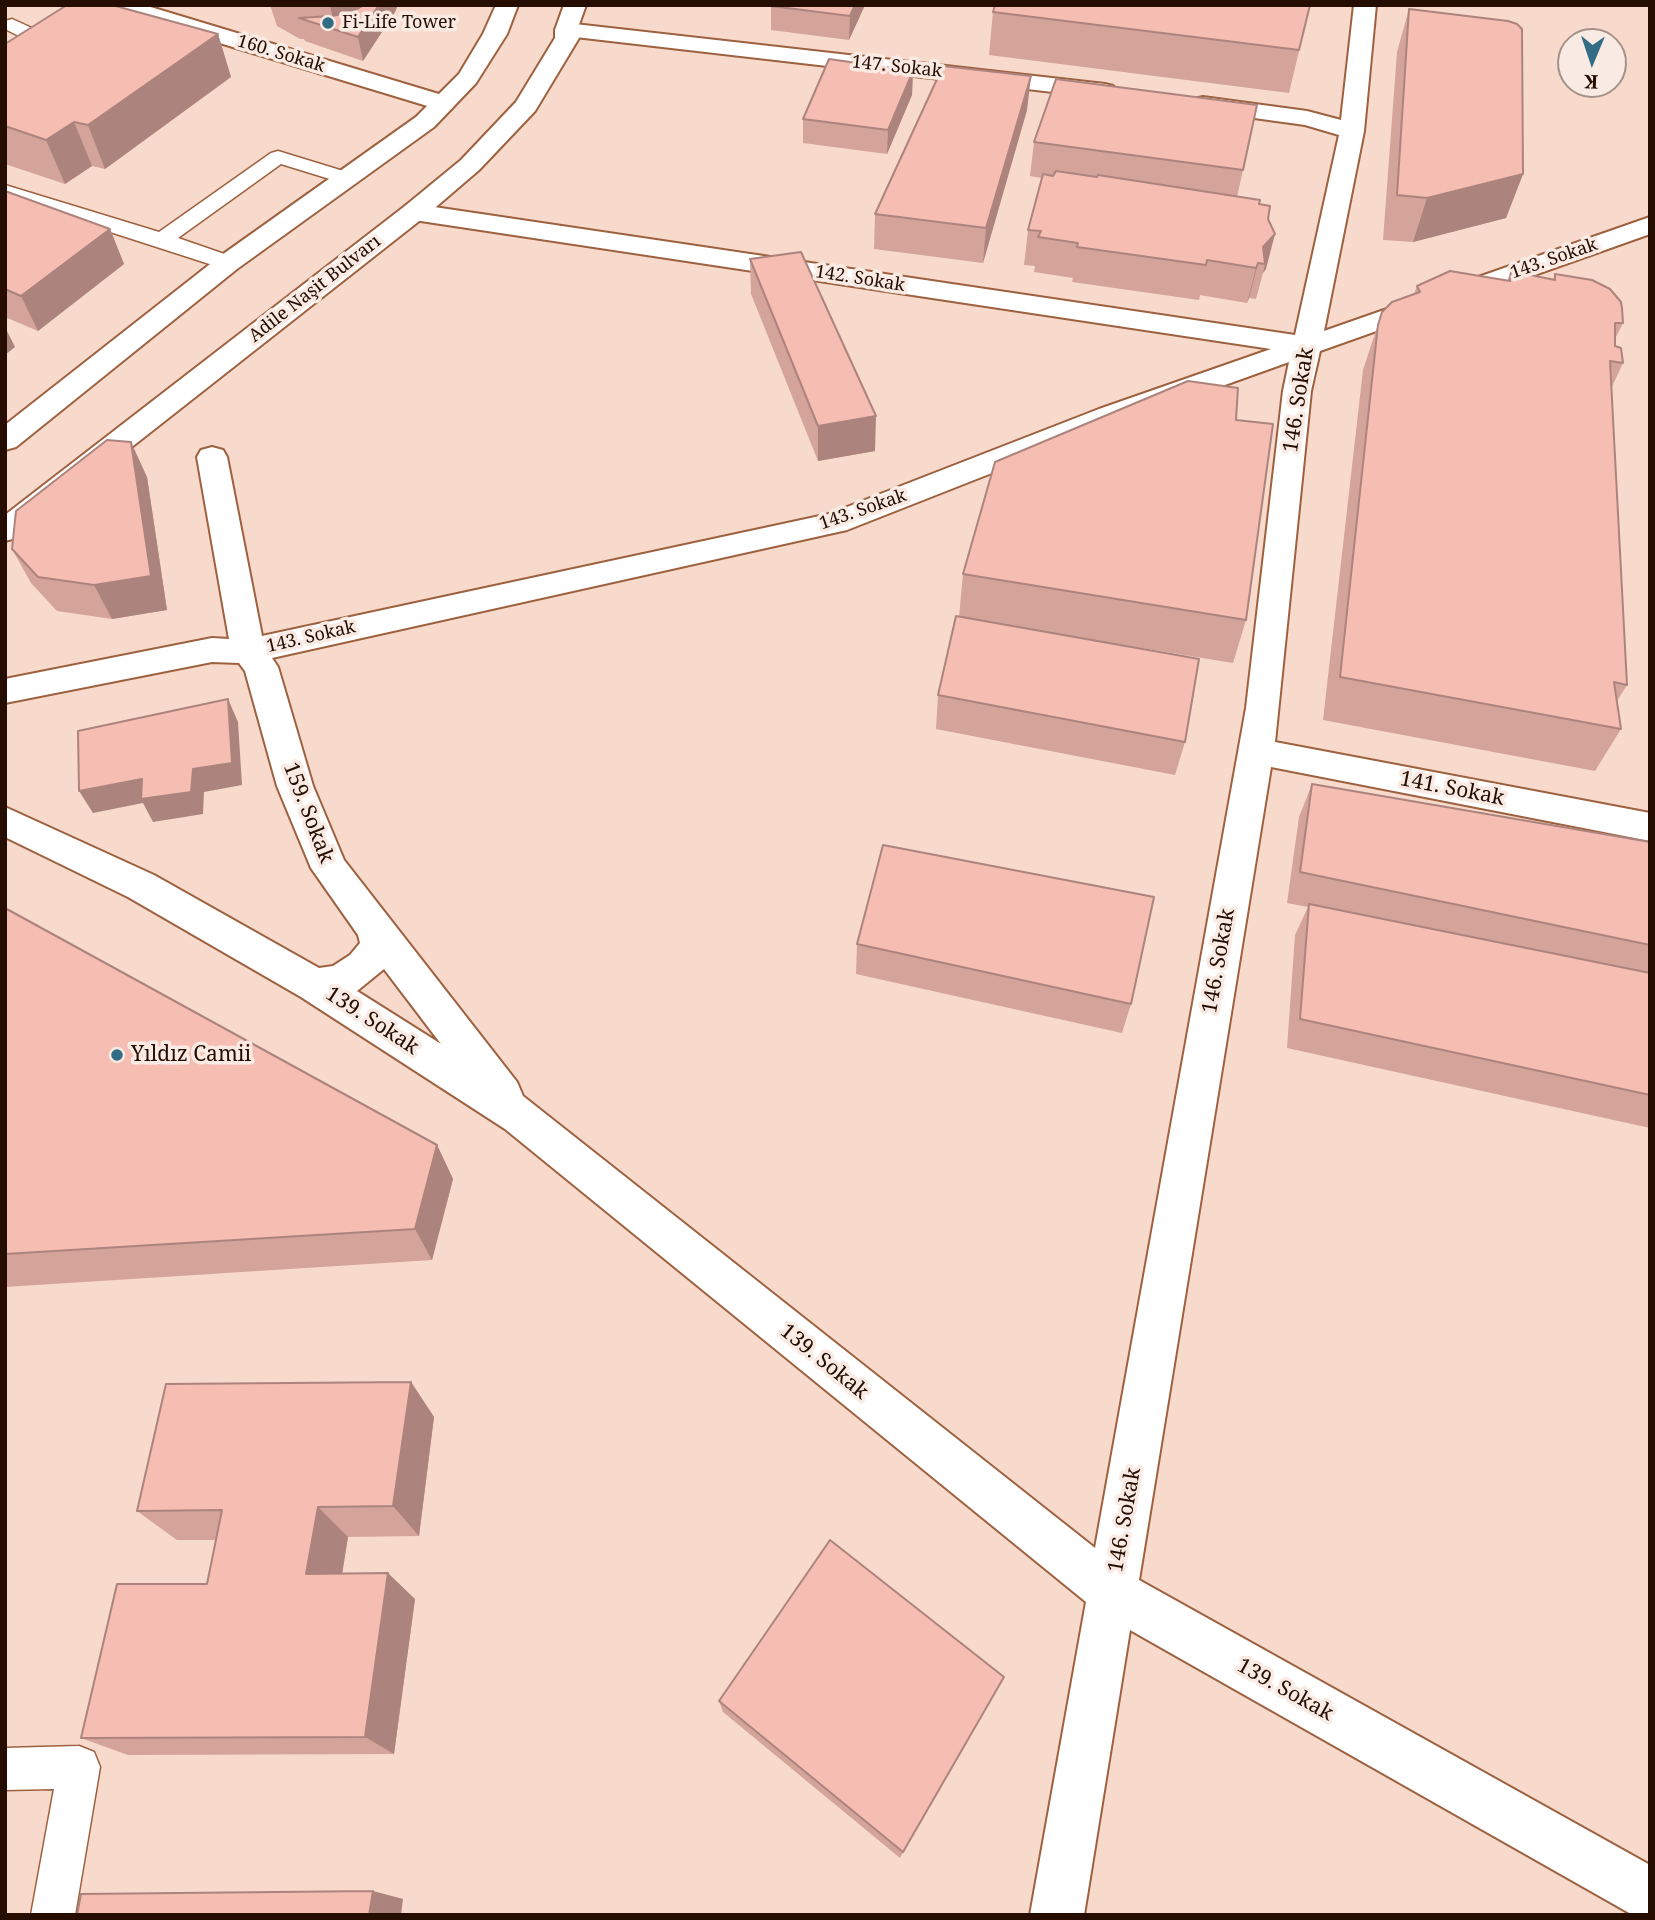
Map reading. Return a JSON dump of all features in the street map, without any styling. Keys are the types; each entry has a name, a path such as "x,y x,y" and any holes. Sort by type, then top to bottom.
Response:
{"street":[{"name":"160. Sokak","path":"119,5 443,103"},
{"path":"5,440 228,263 425,122 468,78 495,34 507,5"},
{"name":"146. Sokak","path":"1057,1915 1254,751 1264,708 1297,391 1352,131 1365,5"},
{"name":"147. Sokak","path":"570,18 1131,95"},
{"name":"Adile Naşit Bulvarı","path":"5,531 414,212 470,165 526,106 567,38 570,18"},
{"path":"1185,102 1307,118 1352,131"},
{"name":"142. Sokak","path":"414,212 1307,346"},
{"name":"143. Sokak","path":"5,691 212,650 248,652 836,523 1109,416 1650,225"},
{"name":"159. Sokak","path":"212,457 248,652 261,667 295,786 329,868 520,1116"},
{"name":"141. Sokak","path":"1254,751 1650,827"},
{"name":"139. Sokak","path":"5,821 141,886 315,985 520,1116 1113,1593 1650,1895"},
{"path":"315,985 342,981 364,966 380,947 376,928"}],"lane":[{"path":"9,27 35,12"},
{"path":"5,71 47,42 9,27"},
{"path":"162,240 278,157 346,178"},
{"path":"5,191 228,263"},
{"path":"5,1769 79,1767 53,1915"}],"building":[{"path":"67,5 112,5 218,34 88,125 74,122 46,140 5,126 5,44"},
{"path":"364,5 379,5 358,37 299,18 332,16 351,12"},
{"path":"771,5 855,5 850,16"},
{"path":"995,5 1310,5 1299,50 993,12"},
{"path":"1409,9 1508,21 1522,29 1523,174 1427,198 1397,195"},
{"path":"829,59 913,71 888,130 803,119"},
{"path":"943,66 1031,76 986,228 875,214"},
{"path":"1056,79 1257,105 1243,170 1034,142"},
{"path":"1056,171 1260,200 1259,204 1270,206 1268,219 1275,234 1263,247 1265,264 1258,263 1256,268 1207,260 1206,265 1077,247 1078,243 1038,237 1041,231 1028,230 1043,174 1053,176"},
{"path":"5,191 110,229 21,296 5,289"},
{"path":"801,252 876,416 818,426 750,259"},
{"path":"1450,271 1510,281 1511,271 1555,280 1555,274 1592,280 1610,289 1621,302 1623,323 1615,323 1615,346 1621,348 1623,363 1610,361 1627,685 1614,682 1621,729 1340,677 1378,325 1382,312 1392,302 1420,292 1417,286"},
{"path":"1188,381 1238,388 1236,420 1273,424 1246,620 963,574 995,462"},
{"path":"107,440 131,442 151,576 94,585 38,577 12,549 16,511"},
{"path":"956,616 1199,659 1185,742 938,695"},
{"path":"228,699 232,763 193,769 191,792 141,799 142,779 79,791 78,731"},
{"path":"1312,784 1650,842 1650,945 1300,872"},
{"path":"883,845 1154,897 1131,1004 857,944"},
{"path":"1309,904 1650,973 1650,1095 1300,1019"},
{"name":"Yıldız Camii","path":"5,908 437,1145 415,1229 5,1254"},
{"path":"411,1382 393,1506 318,1507 306,1574 388,1573 365,1737 81,1738 117,1584 207,1584 222,1510 137,1511 166,1384"},
{"path":"830,1540 1004,1677 903,1852 719,1701"},
{"path":"373,1891 369,1915 77,1915 81,1894"}],"place":[{"name":"Fi-Life Tower","path":"328,23"},
{"name":"Yıldız Camii","path":"117,1055"}]}
